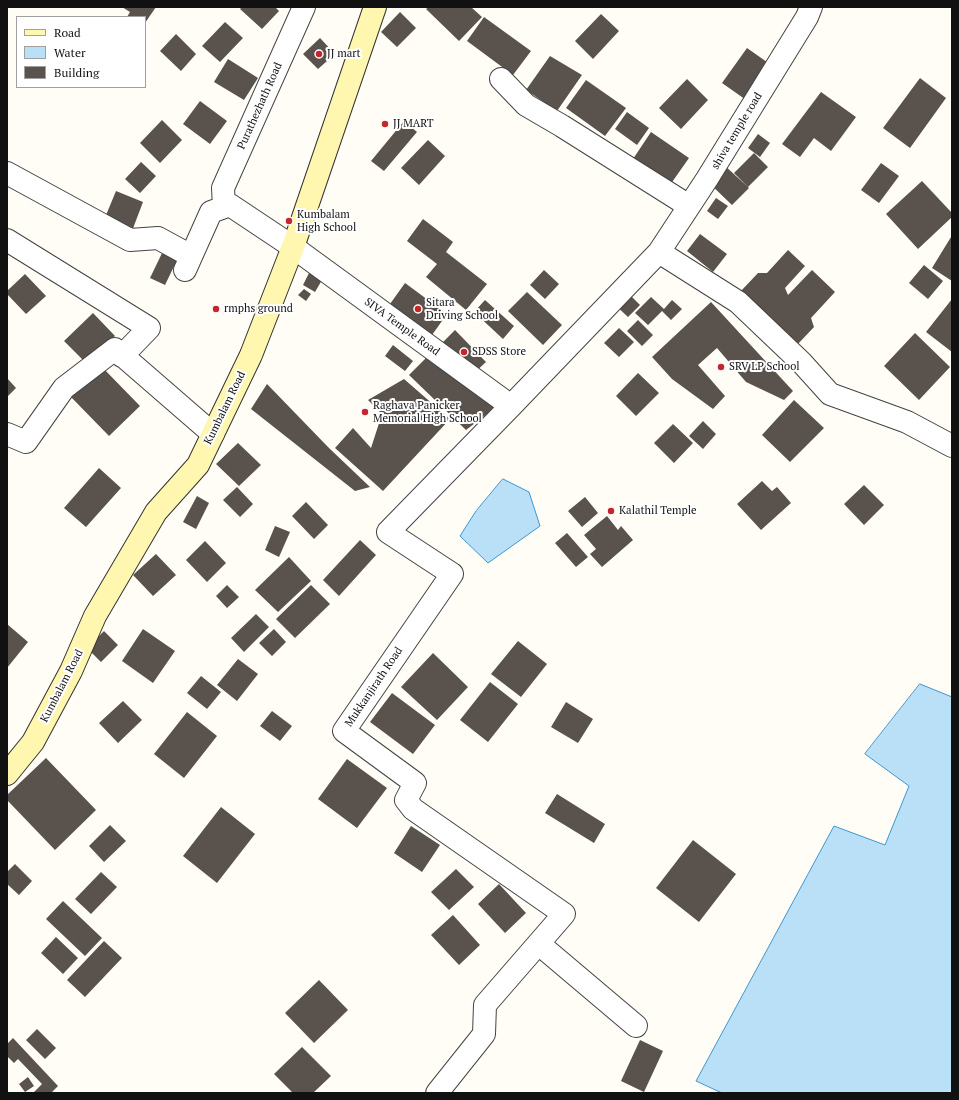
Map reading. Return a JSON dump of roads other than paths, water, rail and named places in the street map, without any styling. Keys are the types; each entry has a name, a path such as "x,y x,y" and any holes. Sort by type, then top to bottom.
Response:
{"main road":[{"name":"Kumbalam Road","path":"7,774 33,742 71,671 95,616 156,512 198,465 251,355 293,247 370,9"}],"street":[{"name":"Purathezhath Road","path":"224,207 223,188 304,7"},
{"name":"shiva temple road","path":"511,406 659,252 707,179 795,36 811,7"},
{"path":"501,79 526,105 689,206"},
{"path":"7,173 130,240 158,238 188,263 211,212 230,205 293,247"},
{"path":"7,240 149,328 122,356"},
{"name":"SIVA Temple Road","path":"293,247 511,406"},
{"path":"659,252 738,302 802,363 830,394 907,422 952,446"},
{"path":"7,434 26,442 64,388 115,349 213,434"},
{"name":"Mukkanjirath Road","path":"437,1093 484,1034 485,1005 564,914 413,809 406,800 415,783 344,731 452,574 388,532 511,406"},
{"path":"539,944 636,1026"}],"water":[{"path":"503,479 529,492 540,526 488,563 460,536 476,511"},
{"path":"920,684 952,697 952,1093 722,1093 696,1081 834,826 885,845 909,786 865,754"}],"place":[{"name":"JJ mart","path":"319,54"},
{"name":"JJ MART","path":"385,124"},
{"name":"Kumbalam High School","path":"289,221"},
{"name":"rmphs ground","path":"216,309"},
{"name":"Sitara Driving School","path":"418,309"},
{"name":"SDSS Store","path":"464,352"},
{"name":"SRV LP School","path":"721,367"},
{"name":"Raghava Panicker Memorial High School","path":"365,412"},
{"name":"Kalathil Temple","path":"611,511"}]}
